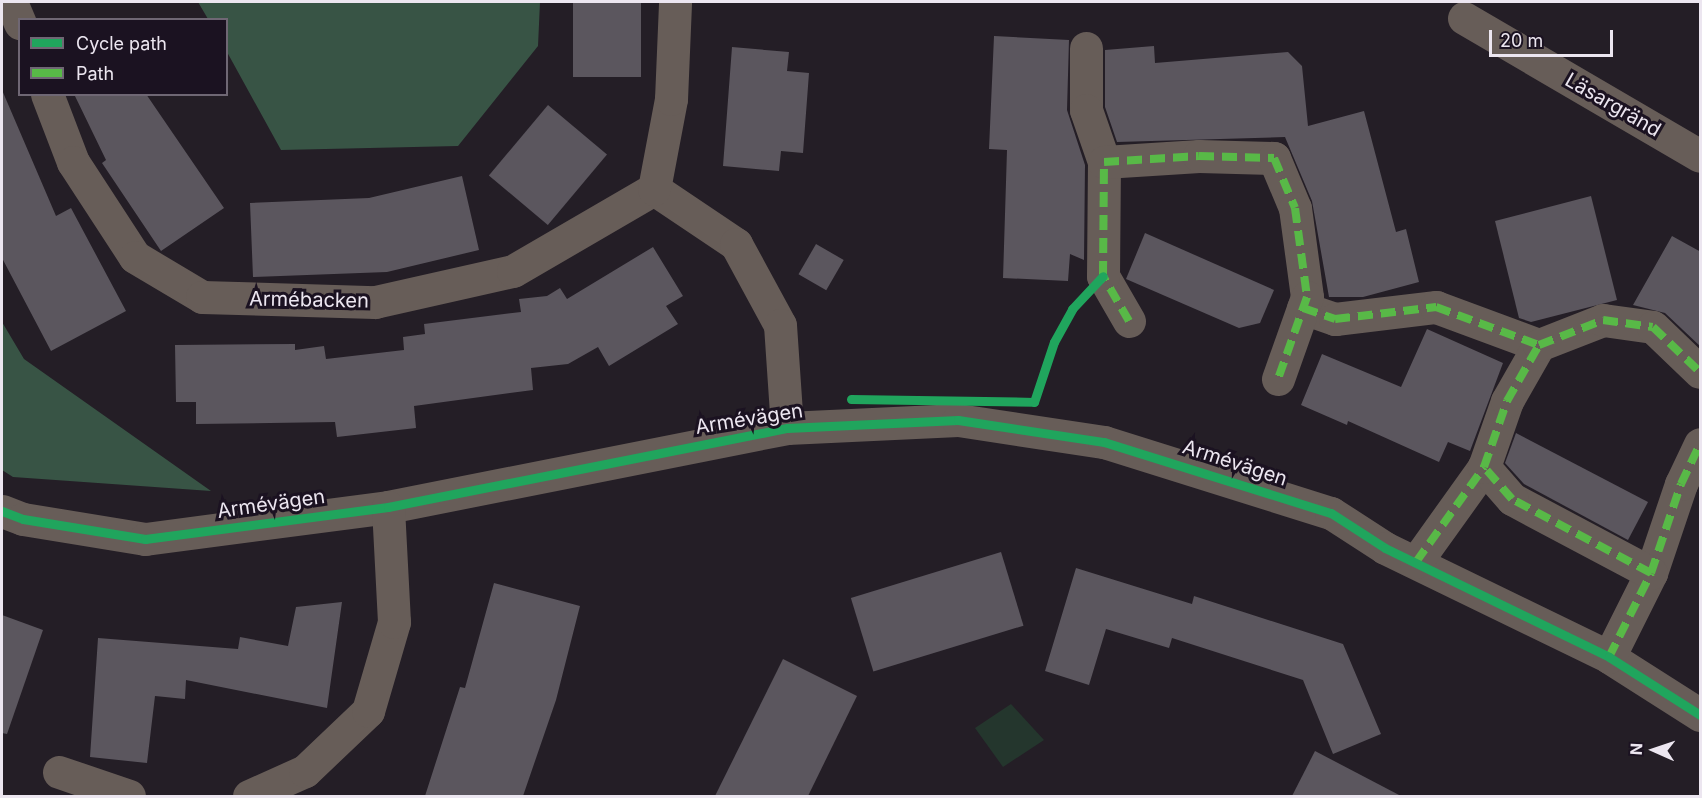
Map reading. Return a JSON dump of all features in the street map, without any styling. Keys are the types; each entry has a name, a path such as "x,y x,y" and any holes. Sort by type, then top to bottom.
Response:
{"street":[{"path":"11,2 18,18"},
{"path":"675,2 671,99 654,189 736,244 780,325 787,428"},
{"name":"Läsargränd","path":"1464,18 1701,156"},
{"path":"1086,48 1086,110 1104,162 1103,276 1129,321"},
{"name":"Armébacken","path":"48,96 72,162 135,257 202,297 375,302 513,271 654,189"},
{"path":"1104,162 1199,156 1274,158 1295,208 1307,297 1278,379"},
{"path":"1303,308 1335,319 1436,307 1539,345"},
{"path":"1416,562 1484,467 1507,401 1539,345 1603,320 1653,327 1701,372"},
{"name":"Armévägen","path":"2,511 23,519 145,539 388,507 787,428 958,420 1104,442 1331,513 1385,548 1609,657 1701,715"},
{"path":"1609,657 1651,573 1680,484 1701,444"},
{"path":"1484,467 1512,499 1651,573"},
{"path":"249,796 305,771 368,711 394,622 388,507"},
{"path":"58,772 129,796"}],"green space":[{"path":"198,2 540,2 538,46 458,146 281,150 228,54 228,18 207,18"},
{"path":"2,322 24,359 211,491 13,477 2,470"},
{"path":"1011,704 1044,740 1003,767 975,728"}],"building":[{"path":"573,2 641,2 641,77 573,77"},
{"path":"994,36 1069,40 1067,110 1085,165 1084,260 1070,254 1068,281 1003,278 1007,150 989,149"},
{"path":"1154,46 1155,63 1288,52 1302,66 1308,126 1364,111 1396,232 1406,229 1419,282 1363,297 1329,297 1312,201 1285,137 1117,142 1105,107 1105,50"},
{"path":"732,47 789,52 787,71 809,73 803,153 781,151 779,171 723,166"},
{"path":"2,90 56,216 71,208 126,311 51,351 2,258"},
{"path":"75,96 147,96 224,208 161,251 102,163 106,160"},
{"path":"548,105 607,154 548,225 489,175"},
{"path":"462,176 479,250 387,272 253,277 250,203 369,198"},
{"path":"1591,196 1617,300 1531,322 1519,318 1495,221"},
{"path":"1145,233 1274,290 1260,323 1239,328 1126,279"},
{"path":"1672,236 1701,252 1701,347 1665,313 1633,305"},
{"path":"816,244 844,260 826,290 798,274"},
{"path":"653,247 683,296 666,306 678,324 609,366 598,347 568,364 531,368 533,390 414,406 416,428 337,437 335,422 196,424 196,402 176,402 175,345 295,344 295,350 324,346 326,359 404,350 403,337 425,334 424,324 521,312 519,299 547,296 560,288 567,299"},
{"path":"1427,329 1503,363 1470,451 1448,442 1439,462 1348,421 1347,425 1301,405 1322,354 1401,387"},
{"path":"1516,433 1648,502 1628,540 1524,484 1505,463"},
{"path":"1001,552 1024,626 873,672 851,598"},
{"path":"1076,568 1192,604 1194,596 1343,644 1381,734 1333,754 1303,680 1172,638 1169,648 1106,629 1089,685 1045,671"},
{"path":"494,583 580,606 556,700 523,796 425,796 460,687 465,688"},
{"path":"342,602 327,708 186,680 185,699 155,696 147,763 90,757 98,638 238,649 240,637 288,646 296,607"},
{"path":"2,615 43,630 7,734 2,733"},
{"path":"783,659 857,696 808,796 715,796"},
{"path":"1315,751 1401,796 1292,796"}],"marked path":[{"path":"1129,321 1103,276 1104,162 1199,156 1274,158 1295,208 1307,297 1278,379"},
{"path":"1303,308 1335,319 1436,307 1539,345"},
{"path":"1609,657 1651,573 1512,499 1484,467 1507,401 1539,345 1603,320 1653,327 1700,372"},
{"path":"1651,573 1681,484 1700,444"},
{"path":"1416,562 1484,467"}],"cycle path":[{"path":"851,399 1034,402 1054,342 1072,309 1103,276"},
{"path":"2,511 23,519 145,539 388,507 787,428 958,420 1104,442 1331,513 1385,548 1609,657 1700,715"}]}
